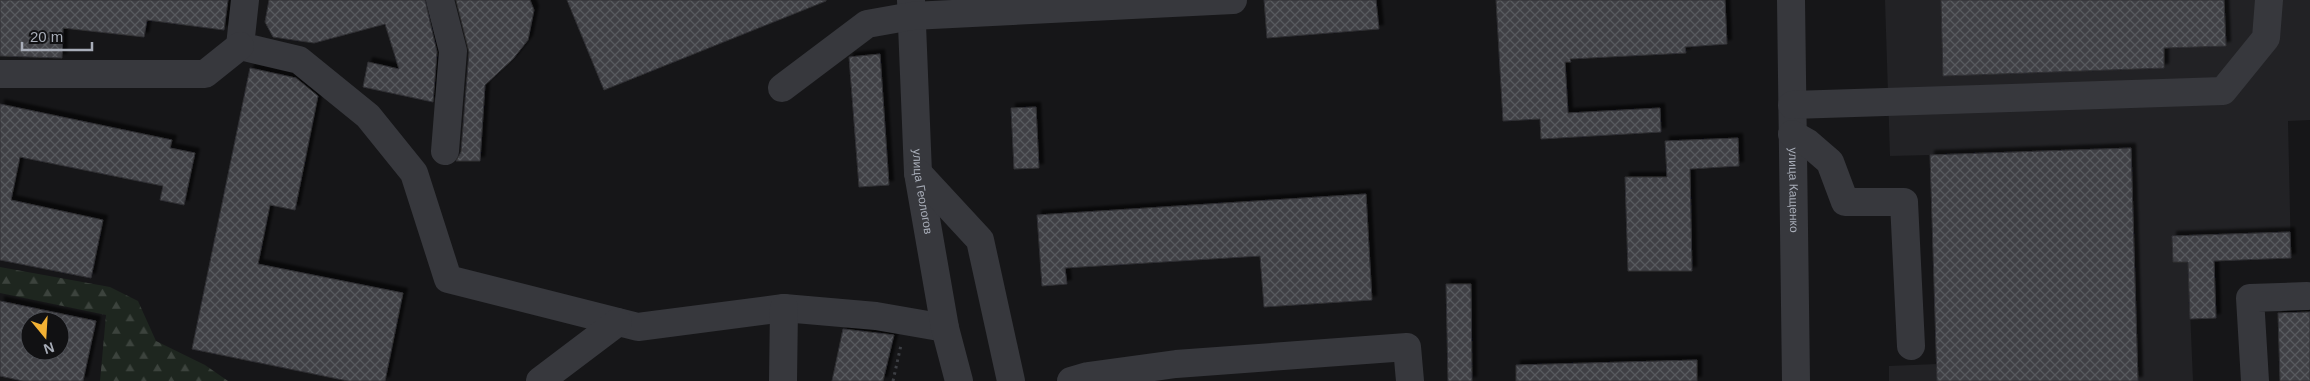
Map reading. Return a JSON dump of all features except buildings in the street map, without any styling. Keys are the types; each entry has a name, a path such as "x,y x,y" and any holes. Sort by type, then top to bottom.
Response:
{"street":[{"path":"0,74 205,74 240,46 246,0"},
{"path":"440,0 453,51 444,151"},
{"path":"782,88 867,24 912,8 1233,0"},
{"name":"улица Кащенко","path":"1791,0 1796,381"},
{"path":"1792,105 2223,91 2266,38 2269,0"},
{"name":"улица Геологов","path":"912,8 918,173 945,328 959,381"},
{"path":"240,46 299,60 368,116 414,173 448,280 638,327 784,308 876,316 945,328"},
{"path":"1792,134 1808,143 1830,162 1845,202 1904,202 1911,346"},
{"path":"918,173 980,240 1011,381"},
{"path":"2255,381 2250,298 2307,296"},
{"path":"783,381 784,308"},
{"path":"540,381 618,322"},
{"path":"1071,381 1088,376 1176,364 1407,348 1410,381"}],"path":[{"path":"893,381 906,321"}],"shaded area":[{"path":"1885,0 2310,0 2310,120 2288,121 2291,258 2188,262 2193,381 1889,381 1889,366 1937,364 1930,155 1890,156"}],"green space":[{"path":"0,267 110,287 138,301 156,341 205,365 228,381 100,381 106,315 0,293"}]}
